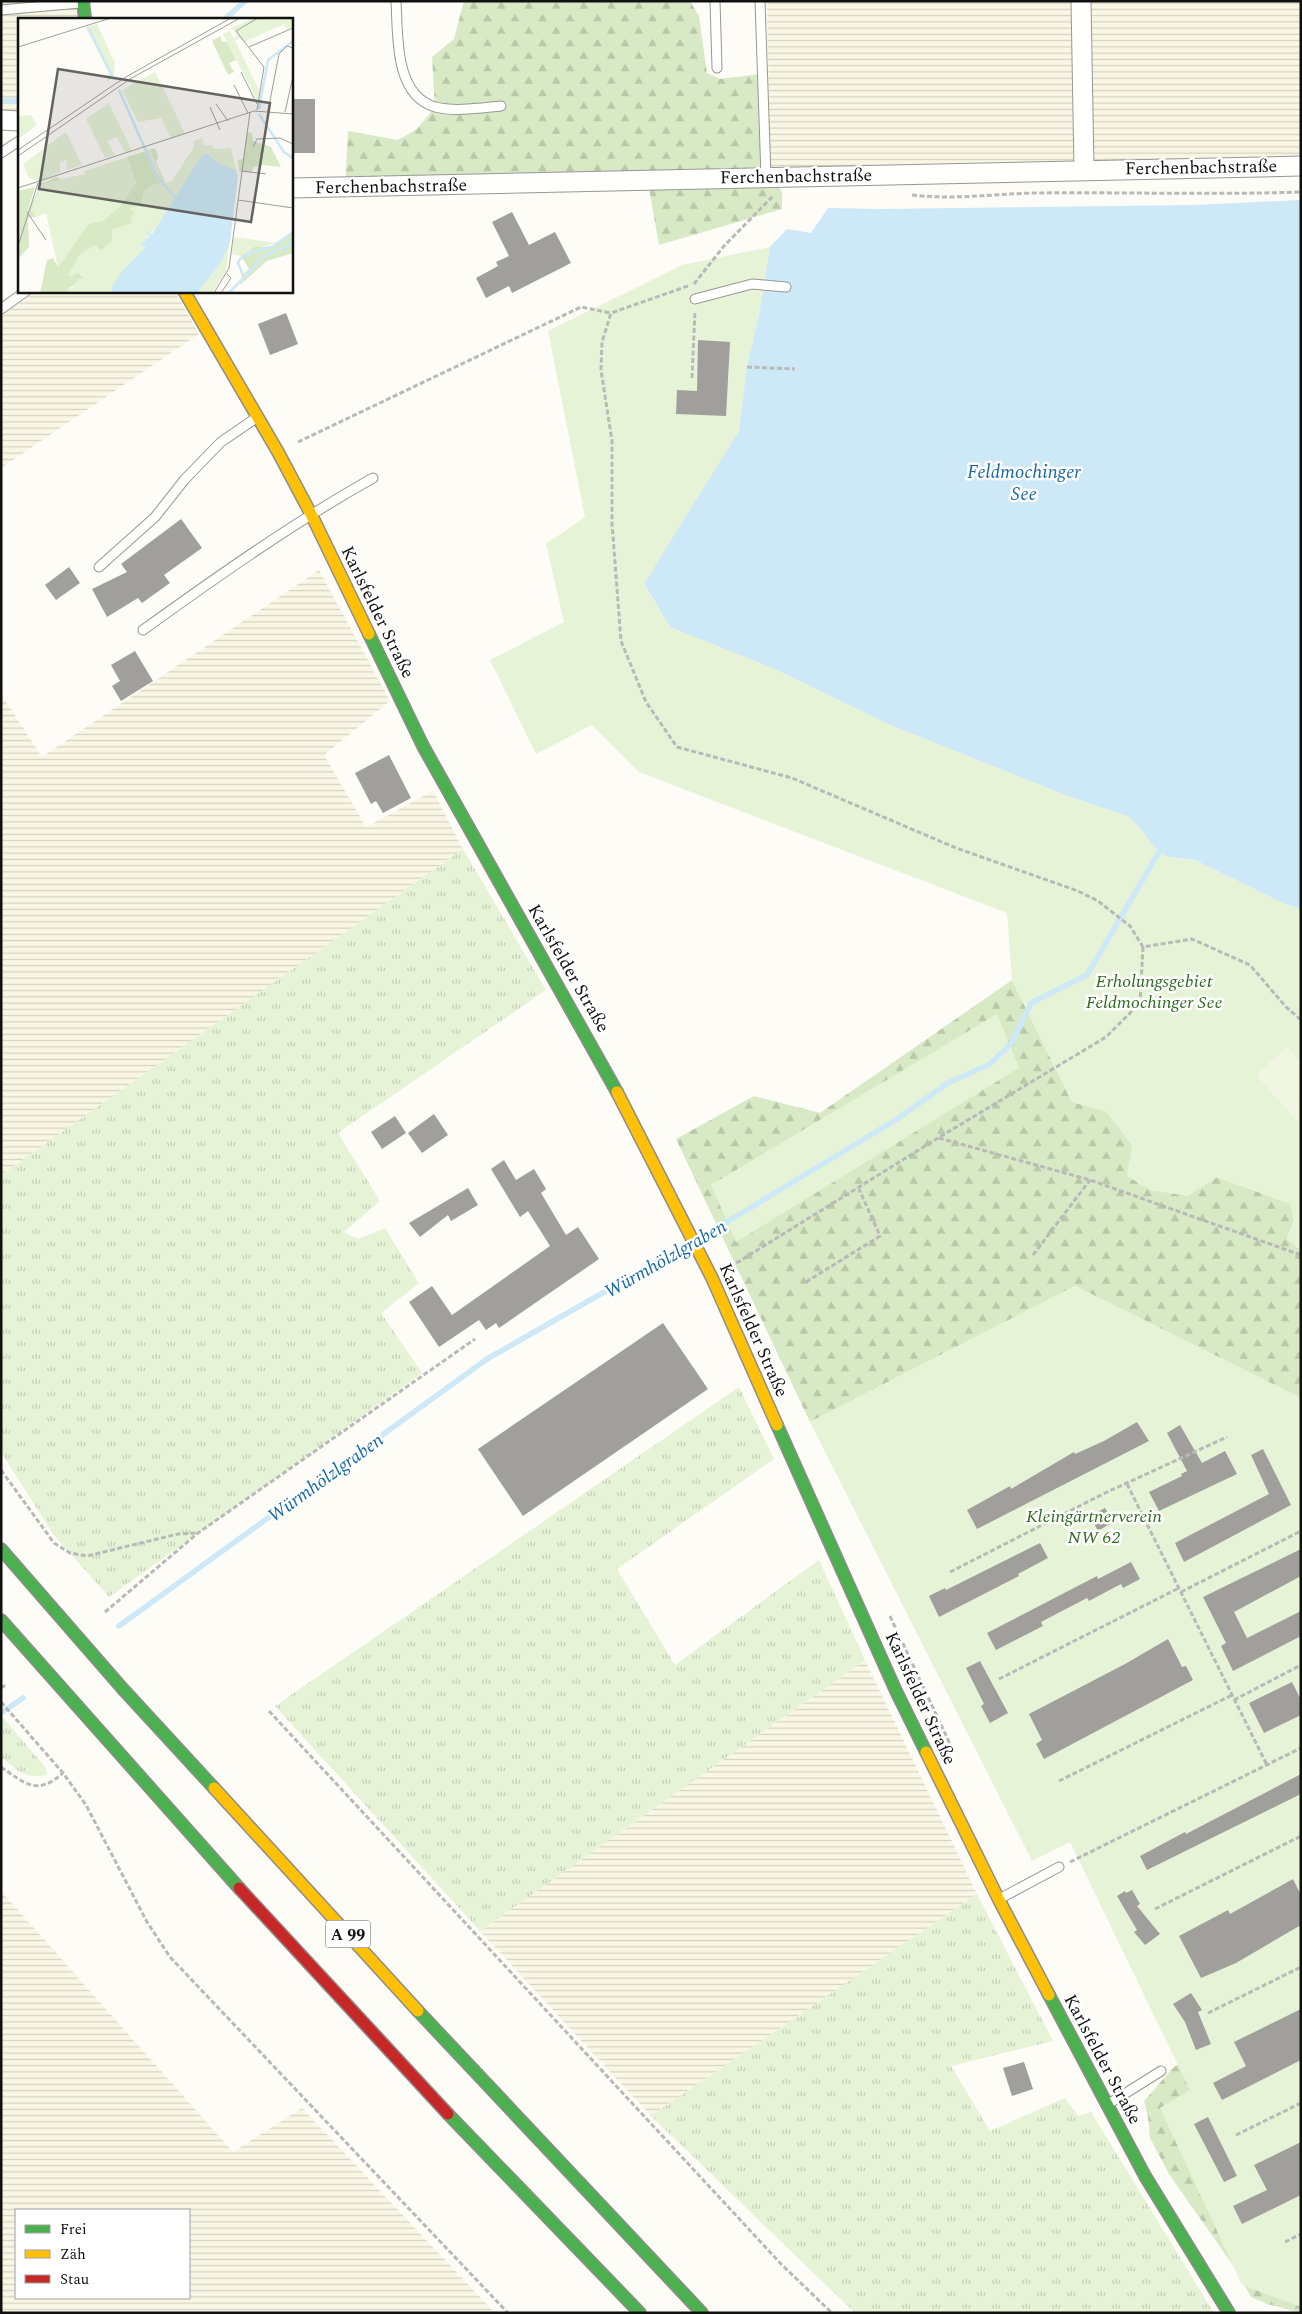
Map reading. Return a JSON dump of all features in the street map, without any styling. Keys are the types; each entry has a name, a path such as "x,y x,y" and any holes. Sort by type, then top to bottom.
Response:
{"main road":[{"path":"83,2 84,18"},
{"name":"Karlsfelder Straße","path":"185,292 258,416 312,516 423,746 602,1063 703,1261 896,1691 999,1900 1145,2176 1229,2313"},
{"name":"A 99","path":"1,1549 122,1688 357,1944 702,2313"},
{"name":"A 99","path":"1,1620 115,1751 321,1978 535,2206 640,2313"}],"street":[{"path":"1081,1 1084,169"},
{"path":"1,120 18,121"},
{"name":"Ferchenbachstraße","path":"292,188 1084,169 1301,166"}],"lane":[{"path":"396,1 398,39 404,75 417,98 435,107 458,109 501,106"},
{"path":"715,1 717,68"},
{"path":"760,1 766,177"},
{"path":"1,10 83,2"},
{"path":"1,153 18,142"},
{"path":"695,299 752,284 786,287"},
{"path":"1,308 25,292"},
{"path":"99,567 155,517 185,479 221,442 258,416"},
{"path":"143,630 204,586 312,516 325,505 373,478"},
{"path":"999,1900 1059,1867"},
{"path":"1107,2104 1161,2071"}],"path":[{"path":"278,452 581,307 612,312 695,283 724,246 784,185 784,177"},
{"path":"906,195 942,199 1032,193 1230,194 1301,192"},
{"path":"692,378 695,283"},
{"path":"612,312 602,342 601,370 612,440 612,523 621,641 646,702 677,747 792,778 956,848 1078,891 1098,901 1130,926 1143,947 1140,1003 1106,1037 938,1138 859,1189 729,1268 725,1260"},
{"path":"747,367 795,369"},
{"path":"1143,947 1192,939 1250,964 1286,1007 1301,1020"},
{"path":"938,1138 1090,1180 1301,1255"},
{"path":"1033,1255 1090,1180"},
{"path":"806,1282 880,1236 859,1189"},
{"path":"105,1612 198,1533 475,1339"},
{"path":"950,1572 1105,1493 1227,1437"},
{"path":"1,1470 54,1543 70,1553 87,1556 178,1534 198,1533"},
{"path":"1127,1484 1267,1765"},
{"path":"999,1679 1301,1532"},
{"path":"887,1610 950,1745"},
{"path":"1234,1700 1299,1665 1301,1672"},
{"path":"1,1688 7,1684"},
{"path":"1059,1781 1232,1695"},
{"path":"1,1702 63,1773 86,1805 147,1922 170,1957 508,2313"},
{"path":"269,1711 781,2264 832,2313"},
{"path":"1059,1867 1301,1748"},
{"path":"1,1767 33,1786 46,1786 63,1773"},
{"path":"1155,1909 1301,1836"},
{"path":"1208,2013 1301,1967"},
{"path":"1236,2135 1301,2103"},
{"path":"1285,2242 1301,2234"}],"shaded area":[{"path":"1,1 82,1 84,18 18,18 18,124 1,124"},
{"path":"767,1 1301,1 1301,158 770,169"},
{"path":"35,292 176,292 199,334 1,468 1,317"},
{"path":"319,570 390,701 324,755 366,827 433,791 463,849 1,1175 1,694 42,757"},
{"path":"865,1660 977,1894 651,2116 480,1931"},
{"path":"1,1891 233,2152 302,2108 495,2313 1,2313"}],"green space":[{"path":"464,1 690,1 699,16 707,73 720,79 768,73 770,169 782,193 782,209 659,245 648,182 345,189 348,131 398,140 417,129 435,107 432,57 454,39"},
{"name":"Erholungsgebiet Feldmochinger See","path":"770,247 759,315 747,367 739,431 644,585 670,627 775,669 888,724 1068,796 1130,817 1159,852 1169,857 1195,860 1285,904 1301,909 1301,1250 1287,1239 1294,1220 1291,1204 1217,1177 1187,1196 1150,1190 1127,1176 1132,1145 1106,1111 1072,1102 1012,980 1007,913 639,772 592,725 536,754 490,660 564,622 546,544 585,517 548,331 682,265"},
{"path":"463,849 546,990 338,1133 380,1201 344,1232 358,1239 385,1228 419,1283 381,1313 422,1373 109,1597 53,1534 1,1452 1,1175"},
{"path":"1012,980 1072,1102 1106,1111 1132,1145 1187,1196 1217,1177 1291,1204 1294,1220 1287,1239 1301,1250 1301,1398 1075,1286 810,1422 676,1139 754,1096 820,1113"},
{"path":"997,1014 1019,1068 736,1242 711,1185"},
{"path":"1287,1047 1301,1062 1299,1123 1256,1075"},
{"name":"Kleingärtnerverein NW 62","path":"1075,1286 1301,1398 1301,2307 1242,2285 1160,2108 1190,2090 1070,1842 1032,1861 810,1422"},
{"path":"739,1387 774,1459 617,1569 675,1665 819,1560 865,1660 480,1931 275,1706"},
{"path":"1,1715 46,1768 47,1775 27,1775 17,1770 1,1757"},
{"path":"977,1894 1053,2041 951,2066 990,2131 1065,2098 1078,2116 1091,2112 1214,2313 855,2313 651,2116"},
{"path":"1183,2060 1301,2279 1301,2313 1267,2304 1251,2297 1232,2264 1169,2174 1150,2138 1144,2101 1172,2069"}],"water":[{"name":"Feldmochinger See","path":"1301,200 1301,909 1285,904 1195,860 1169,857 1159,852 1130,817 1068,796 888,724 775,669 670,627 644,584 739,431 747,367 759,315 770,247 787,229 811,233 828,208 1195,205"}],"building":[{"path":"292,99 315,99 315,153 292,153"},
{"path":"512,212 529,245 555,232 571,263 512,293 509,286 486,298 476,278 498,266 496,262 509,256 492,222"},
{"path":"286,313 298,344 270,355 258,324"},
{"path":"698,340 730,342 726,416 676,414 677,390 697,391"},
{"path":"181,519 202,548 164,575 170,583 142,603 138,598 107,617 92,589 127,572 121,564"},
{"path":"69,567 80,583 56,600 45,585"},
{"path":"135,651 153,681 121,701 112,686 120,681 111,665"},
{"path":"389,755 411,798 383,813 376,801 371,804 355,773"},
{"path":"434,1114 448,1135 422,1153 408,1133"},
{"path":"395,1116 406,1133 382,1149 371,1132"},
{"path":"504,1160 516,1180 534,1169 546,1189 541,1193 566,1235 578,1227 599,1259 499,1328 496,1323 486,1330 479,1320 439,1347 409,1302 432,1286 452,1315 550,1246 528,1211 520,1217 491,1169"},
{"path":"468,1188 478,1205 451,1221 448,1215 420,1237 409,1223"},
{"path":"663,1323 708,1389 523,1516 478,1449"},
{"path":"1137,1422 1149,1441 977,1529 967,1510 1010,1486 1011,1489 1074,1452 1075,1454 1104,1441"},
{"path":"1180,1425 1202,1463 1225,1451 1237,1474 1159,1511 1149,1492 1182,1476 1181,1474 1187,1471 1167,1433"},
{"path":"1263,1449 1291,1505 1184,1562 1175,1543 1269,1494 1251,1455"},
{"path":"1105,1508 1113,1522 1098,1531 1090,1516"},
{"path":"1040,1543 1048,1558 1018,1574 1019,1576 939,1617 929,1596 945,1588 946,1590"},
{"path":"1301,1549 1301,1576 1234,1612 1247,1638 1301,1611 1301,1636 1233,1671 1221,1646 1226,1643 1203,1597"},
{"path":"1131,1562 1140,1579 1123,1588 1121,1584 1089,1601 1087,1598 1041,1622 1043,1626 996,1650 987,1633 1097,1576 1098,1579"},
{"path":"1168,1639 1182,1667 1186,1666 1193,1680 1044,1759 1036,1744 1042,1740 1029,1714 1125,1664"},
{"path":"980,1661 1008,1713 990,1723 981,1706 984,1704 966,1668"},
{"path":"1292,1682 1301,1700 1301,1715 1264,1733 1249,1703"},
{"path":"1301,1774 1301,1794 1147,1870 1140,1856"},
{"path":"1293,1879 1301,1895 1301,1925 1236,1963 1201,1978 1179,1936 1228,1910 1230,1914"},
{"path":"1132,1890 1140,1904 1137,1906 1160,1934 1145,1945 1134,1932 1137,1930 1117,1896 1125,1891 1126,1893"},
{"path":"1191,1993 1202,2010 1198,2012 1211,2044 1196,2050 1185,2022 1173,2004"},
{"path":"1301,2009 1301,2060 1222,2100 1213,2083 1246,2066 1234,2042"},
{"path":"1024,2062 1033,2089 1012,2096 1003,2068"},
{"path":"1208,2117 1237,2176 1224,2182 1194,2124"},
{"path":"1301,2142 1301,2195 1242,2224 1233,2206 1267,2190 1254,2165"}],"waterway":[{"path":"226,18 245,1"},
{"path":"1,101 18,101"},
{"name":"Würmhölzlgraben","path":"699,1239 897,1119 948,1083 990,1064 1011,1044 1031,1003 1087,975 1159,852"},
{"name":"Würmhölzlgraben","path":"119,1626 487,1359 688,1244"},
{"name":"Würmhölzlgraben","path":"1,1713 23,1698"}],"traffic: fast":[{"path":"83,1 85,18"},
{"path":"369,634 423,746 617,1092"},
{"path":"777,1425 896,1691 926,1752"},
{"path":"1,1549 122,1688 214,1788"},
{"path":"1,1620 239,1888"},
{"path":"1049,1995 1145,2176 1229,2313"},
{"path":"418,2011 702,2313"},
{"path":"448,2114 640,2313"}],"traffic: slow":[{"path":"185,292 278,452 312,516 369,634"},
{"path":"617,1092 712,1278 777,1425"},
{"path":"926,1752 999,1900 1049,1995"},
{"path":"214,1788 418,2011"}],"traffic: jam":[{"path":"239,1888 448,2114"}]}
